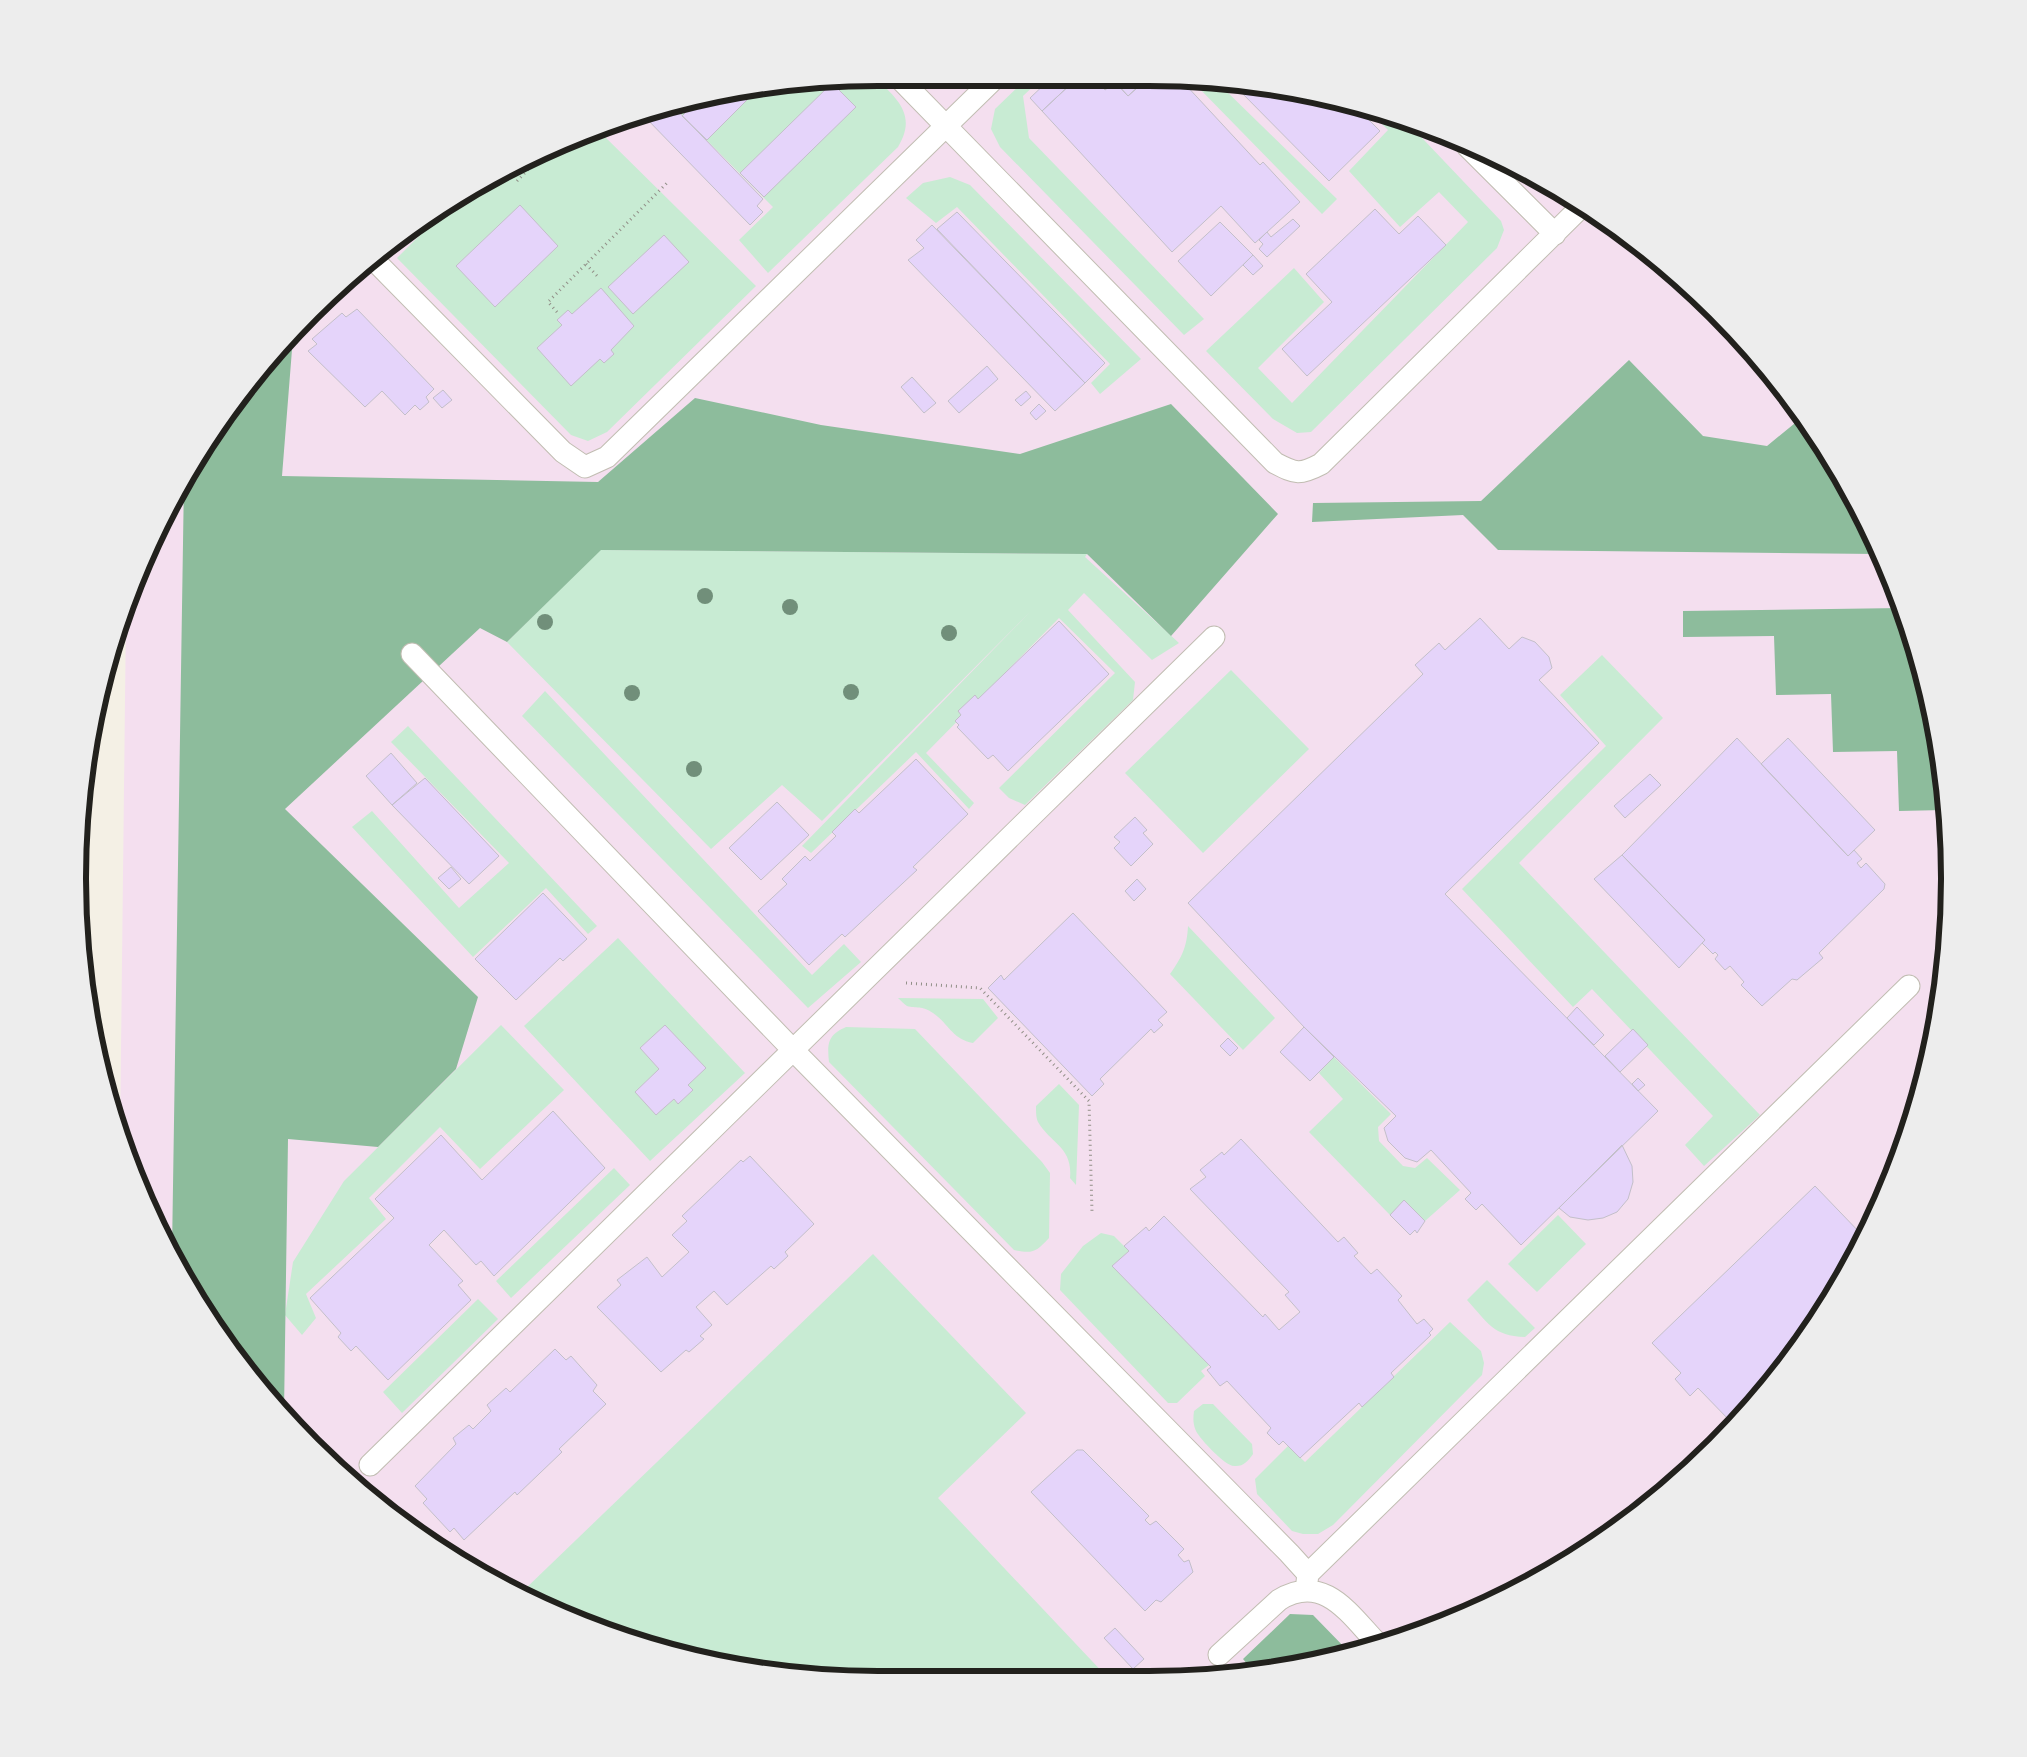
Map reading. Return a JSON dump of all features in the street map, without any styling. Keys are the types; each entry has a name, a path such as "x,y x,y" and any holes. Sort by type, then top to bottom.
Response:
{"lane":[{"path":"907,86 1275,464 1290,471 1306,472 1321,464 1576,212"},
{"path":"378,264 564,452 585,467 607,457 987,86"},
{"path":"1482,160 1554,234"},
{"path":"370,1464 1214,637"},
{"path":"412,654 1307,1582 1335,1600 1372,1638"},
{"path":"1218,1654 1279,1600 1307,1582 1909,986"}],"path":[{"path":"517,181 531,167"},
{"path":"557,312 548,302 667,183"},
{"path":"586,264 599,278"},
{"path":"863,981 980,988 1089,1101 1092,1212"}],"shaded area":[{"path":"878,86 1148,86 1200,88 1252,93 1303,101 1354,113 1403,128 1499,168 1545,192 1631,250 1709,318 1777,396 1835,482 1859,528 1899,624 1914,673 1926,724 1934,775 1941,878 1934,982 1926,1033 1914,1084 1899,1133 1880,1182 1859,1229 1835,1275 1807,1319 1777,1361 1709,1439 1631,1507 1589,1537 1545,1565 1499,1589 1452,1610 1403,1629 1354,1644 1303,1656 1252,1664 1148,1671 878,1671 827,1669 775,1664 724,1656 673,1644 624,1629 528,1589 482,1565 396,1507 318,1439 283,1401 250,1361 192,1275 168,1229 147,1182 120,1108 126,631 147,575 168,528 192,482 250,396 283,356 318,318 396,250 482,192 528,168 624,128 673,113 724,101 775,93"}],"green space":[{"path":"884,86 898,101 905,117 906,126 898,147 768,273 739,240 773,207 679,112 724,101 775,93 827,88"},
{"path":"1019,86 1034,86 1023,96 1029,138 1204,319 1184,335 1000,147 991,129 995,109"},
{"path":"1199,88 1226,90 1337,199 1322,214"},
{"path":"1378,120 1418,134 1501,221 1504,230 1497,248 1311,432 1297,433 1273,419 1206,351 1294,268 1324,302 1258,368 1292,403 1468,222 1439,192 1400,227 1349,171 1388,130"},
{"path":"604,136 756,286 607,432 588,441 571,435 397,258 428,228 482,192 528,168"},
{"path":"950,177 970,185 1141,359 1100,394 1091,383 1110,364 957,207 936,223 906,198 923,183"},
{"path":"292,346 282,476 598,482 695,398 821,425 1020,454 1171,404 1278,514 1171,636 1087,554 601,550 507,642 480,628 285,809 478,997 456,1069 378,1147 288,1139 284,1402 250,1361 220,1319 192,1275 172,1237 184,498 220,438 250,396"},
{"path":"1629,360 1703,436 1767,446 1796,422 1835,482 1871,554 1498,550 1463,515 1312,522 1313,503 1481,501"},
{"path":"600,550 1087,554 1085,557 1179,643 1152,660 1084,593 1068,610 1135,682 1133,700 1025,805 1009,798 999,788 1115,673 1059,618 926,753 974,803 969,809 916,752 811,853 802,846 1031,611 822,821 782,785 711,849 507,642"},
{"path":"1893,608 1914,673 1926,724 1937,810 1899,811 1897,751 1833,752 1831,694 1776,695 1774,636 1683,637 1683,611"},
{"path":"1602,655 1663,718 1519,863 1760,1115 1704,1166 1685,1145 1713,1116 1592,989 1573,1007 1462,889 1606,746 1560,695"},
{"path":"1231,670 1309,749 1203,853 1125,773"},
{"path":"545,691 812,975 844,944 861,962 808,1008 522,716"},
{"path":"408,726 597,926 588,934 546,888 473,957 352,827 372,811 459,908 509,863 391,742"},
{"path":"1188,926 1275,1018 1243,1050 1170,974 1183,952"},
{"path":"618,938 745,1073 650,1161 524,1026","holes":["665,1025 706,1068 688,1085 693,1090 678,1104 674,1099 656,1115 635,1092 659,1069 640,1048"]},
{"path":"898,998 983,999 998,1018 973,1043 955,1035 938,1017 929,1011 907,1006"},
{"path":"501,1025 564,1090 480,1169 440,1127 369,1198 386,1219 306,1294 316,1318 302,1335 285,1315 293,1262 344,1181"},
{"path":"846,1027 915,1029 1042,1162 1050,1173 1049,1238 1041,1246 1030,1252 1014,1250 829,1062 828,1050 830,1040 835,1033"},
{"path":"1334,1057 1391,1114 1378,1127 1379,1141 1403,1166 1415,1168 1427,1158 1460,1190 1425,1221 1404,1201 1390,1215 1309,1132 1343,1099 1319,1073"},
{"path":"1059,1084 1079,1105 1076,1185 1070,1178 1070,1168 1065,1152 1043,1129 1036,1116 1036,1106"},
{"path":"614,1168 630,1185 511,1298 496,1281"},
{"path":"1558,1215 1586,1244 1537,1292 1508,1264"},
{"path":"1101,1233 1114,1236 1129,1251 1112,1266 1209,1365 1201,1371 1205,1376 1177,1403 1168,1403 1060,1290 1061,1274 1083,1246"},
{"path":"873,1254 1026,1413 938,1498 1101,1671 878,1671 775,1664 724,1656 673,1644 624,1629 526,1588"},
{"path":"1487,1280 1535,1328 1525,1337 1498,1331 1486,1322 1467,1300"},
{"path":"478,1299 498,1319 402,1413 383,1392"},
{"path":"1450,1322 1481,1351 1484,1363 1482,1375 1333,1525 1318,1534 1303,1534 1292,1531 1257,1494 1255,1479 1288,1446 1305,1462"},
{"path":"1203,1404 1213,1404 1252,1444 1253,1454 1245,1463 1240,1466 1230,1465 1213,1452 1198,1435 1193,1419 1194,1411"},
{"path":"1290,1614 1313,1615 1344,1646 1303,1656 1252,1664 1248,1664 1243,1659"}],"building":[{"path":"1043,86 1069,86 1042,111 1030,98"},
{"path":"1069,86 1102,86 1105,90 1110,86 1119,86 1128,96 1139,86 1188,88 1260,165 1263,162 1300,202 1255,243 1221,206 1172,252 1042,111"},
{"path":"1102,86 1110,86 1105,90"},
{"path":"1119,86 1133,86 1136,89 1128,96"},
{"path":"827,88 837,88 856,107 764,197 740,173"},
{"path":"1241,92 1303,101 1354,113 1366,117 1380,131 1329,181"},
{"path":"750,97 707,140 682,116 689,109"},
{"path":"678,112 763,199 757,206 763,212 750,225 648,121"},
{"path":"520,205 558,246 495,307 456,266"},
{"path":"1375,209 1399,234 1418,216 1446,245 1307,376 1282,349 1332,302 1306,274"},
{"path":"957,212 1105,363 1085,383 937,229"},
{"path":"1293,219 1300,226 1267,257 1259,249 1263,244 1259,240 1267,232 1271,237"},
{"path":"1220,222 1253,255 1211,296 1178,261"},
{"path":"932,225 1085,383 1055,411 908,260 924,248 916,240"},
{"path":"664,235 689,262 633,314 608,287"},
{"path":"1253,255 1263,266 1253,275 1243,265"},
{"path":"601,288 634,326 611,350 614,354 604,363 600,359 571,386 537,348 562,325 557,320 568,310 572,314"},
{"path":"357,309 434,389 426,397 429,402 420,410 415,405 405,415 382,391 365,407 308,351 317,344 312,339 342,313 346,317"},
{"path":"987,366 998,379 959,413 948,401"},
{"path":"912,377 936,403 924,413 901,387"},
{"path":"443,390 452,400 442,408 433,398"},
{"path":"1026,391 1031,397 1021,406 1015,400"},
{"path":"1039,404 1046,411 1036,420 1030,413"},
{"path":"1480,618 1509,649 1522,637 1535,642 1549,657 1552,668 1539,680 1599,743 1445,894 1658,1111 1521,1245 1482,1204 1476,1210 1465,1199 1471,1193 1431,1150 1417,1162 1405,1158 1388,1141 1384,1128 1396,1116 1304,1027 1188,903 1423,674 1415,665 1439,643 1445,650"},
{"path":"1059,621 1109,674 1008,771 993,755 988,759 957,727 959,725 955,721 961,715 958,711 975,695 978,699"},
{"path":"1737,738 1848,856 1854,850 1862,859 1857,863 1861,868 1866,863 1885,884 1884,889 1819,953 1823,958 1797,980 1792,979 1762,1006 1741,985 1744,982 1730,966 1725,970 1715,959 1718,955 1715,952 1713,954 1702,943 1705,940 1622,855"},
{"path":"1788,738 1875,830 1848,856 1761,764"},
{"path":"391,753 417,783 392,805 366,776"},
{"path":"916,759 968,814 913,867 917,870 845,937 842,934 809,965 758,911 787,884 782,879 805,856 810,861 836,836 832,832 855,809 859,813"},
{"path":"1650,774 1661,785 1625,818 1614,806"},
{"path":"425,778 499,856 469,884 392,805"},
{"path":"777,802 809,835 761,880 729,848"},
{"path":"1135,817 1147,830 1143,833 1153,844 1131,866 1114,848 1120,842 1114,837"},
{"path":"1622,855 1705,940 1679,968 1594,879"},
{"path":"451,867 461,879 449,889 438,878"},
{"path":"1137,879 1146,889 1134,901 1125,891"},
{"path":"543,893 587,939 563,961 560,958 516,1000 475,959"},
{"path":"1073,913 1167,1012 1158,1020 1163,1025 1154,1033 1151,1029 1100,1079 1104,1084 1092,1096 988,988 1001,975 1004,980"},
{"path":"1577,1007 1604,1035 1594,1045 1567,1018"},
{"path":"665,1025 706,1068 688,1085 693,1090 678,1104 674,1099 656,1115 635,1092 659,1069 640,1048"},
{"path":"1304,1027 1334,1057 1310,1081 1280,1052"},
{"path":"1633,1029 1648,1045 1620,1072 1605,1056"},
{"path":"1228,1038 1238,1048 1230,1056 1220,1046"},
{"path":"1638,1078 1645,1085 1638,1091 1632,1084"},
{"path":"553,1111 605,1168 494,1276 481,1261 476,1265 444,1230 429,1245 463,1281 458,1285 471,1300 388,1380 356,1346 351,1351 338,1337 341,1333 310,1298 394,1218 375,1199 441,1135 482,1180"},
{"path":"1241,1139 1338,1242 1344,1237 1358,1253 1354,1256 1371,1274 1377,1269 1402,1296 1398,1300 1417,1324 1424,1319 1433,1329 1429,1333 1431,1335 1391,1373 1394,1377 1362,1407 1359,1403 1300,1458 1283,1441 1279,1445 1267,1433 1271,1428 1227,1381 1220,1386 1207,1370 1211,1367 1112,1266 1129,1251 1124,1246 1146,1227 1149,1231 1164,1216 1263,1317 1265,1314 1279,1330 1300,1312 1285,1295 1289,1292 1190,1189 1206,1177 1200,1170 1222,1152 1224,1155"},
{"path":"1622,1145 1632,1166 1633,1182 1628,1199 1617,1212 1603,1218 1588,1220 1570,1217 1559,1208"},
{"path":"750,1156 814,1224 785,1252 788,1256 774,1269 771,1266 727,1305 714,1291 696,1307 712,1325 700,1336 704,1339 689,1352 686,1350 661,1372 597,1307 621,1285 617,1280 647,1257 662,1277 689,1252 672,1235 687,1221 682,1216 741,1160 743,1162"},
{"path":"1815,1186 1858,1231 1835,1275 1807,1319 1777,1361 1728,1419 1698,1388 1690,1396 1675,1379 1681,1373 1652,1343"},
{"path":"1404,1200 1425,1221 1417,1233 1415,1230 1410,1235 1390,1215"},
{"path":"555,1349 566,1360 571,1356 597,1385 593,1391 606,1404 559,1449 562,1452 517,1495 515,1492 464,1540 454,1528 450,1532 423,1503 427,1499 415,1486 456,1444 453,1438 469,1425 473,1429 491,1411 487,1405 506,1388 510,1392"},
{"path":"1077,1450 1083,1450 1149,1516 1145,1520 1150,1525 1156,1521 1184,1549 1178,1555 1184,1562 1189,1560 1193,1572 1161,1602 1156,1600 1145,1611 1031,1492"},
{"path":"1115,1628 1144,1659 1133,1669 1104,1638"}]}
